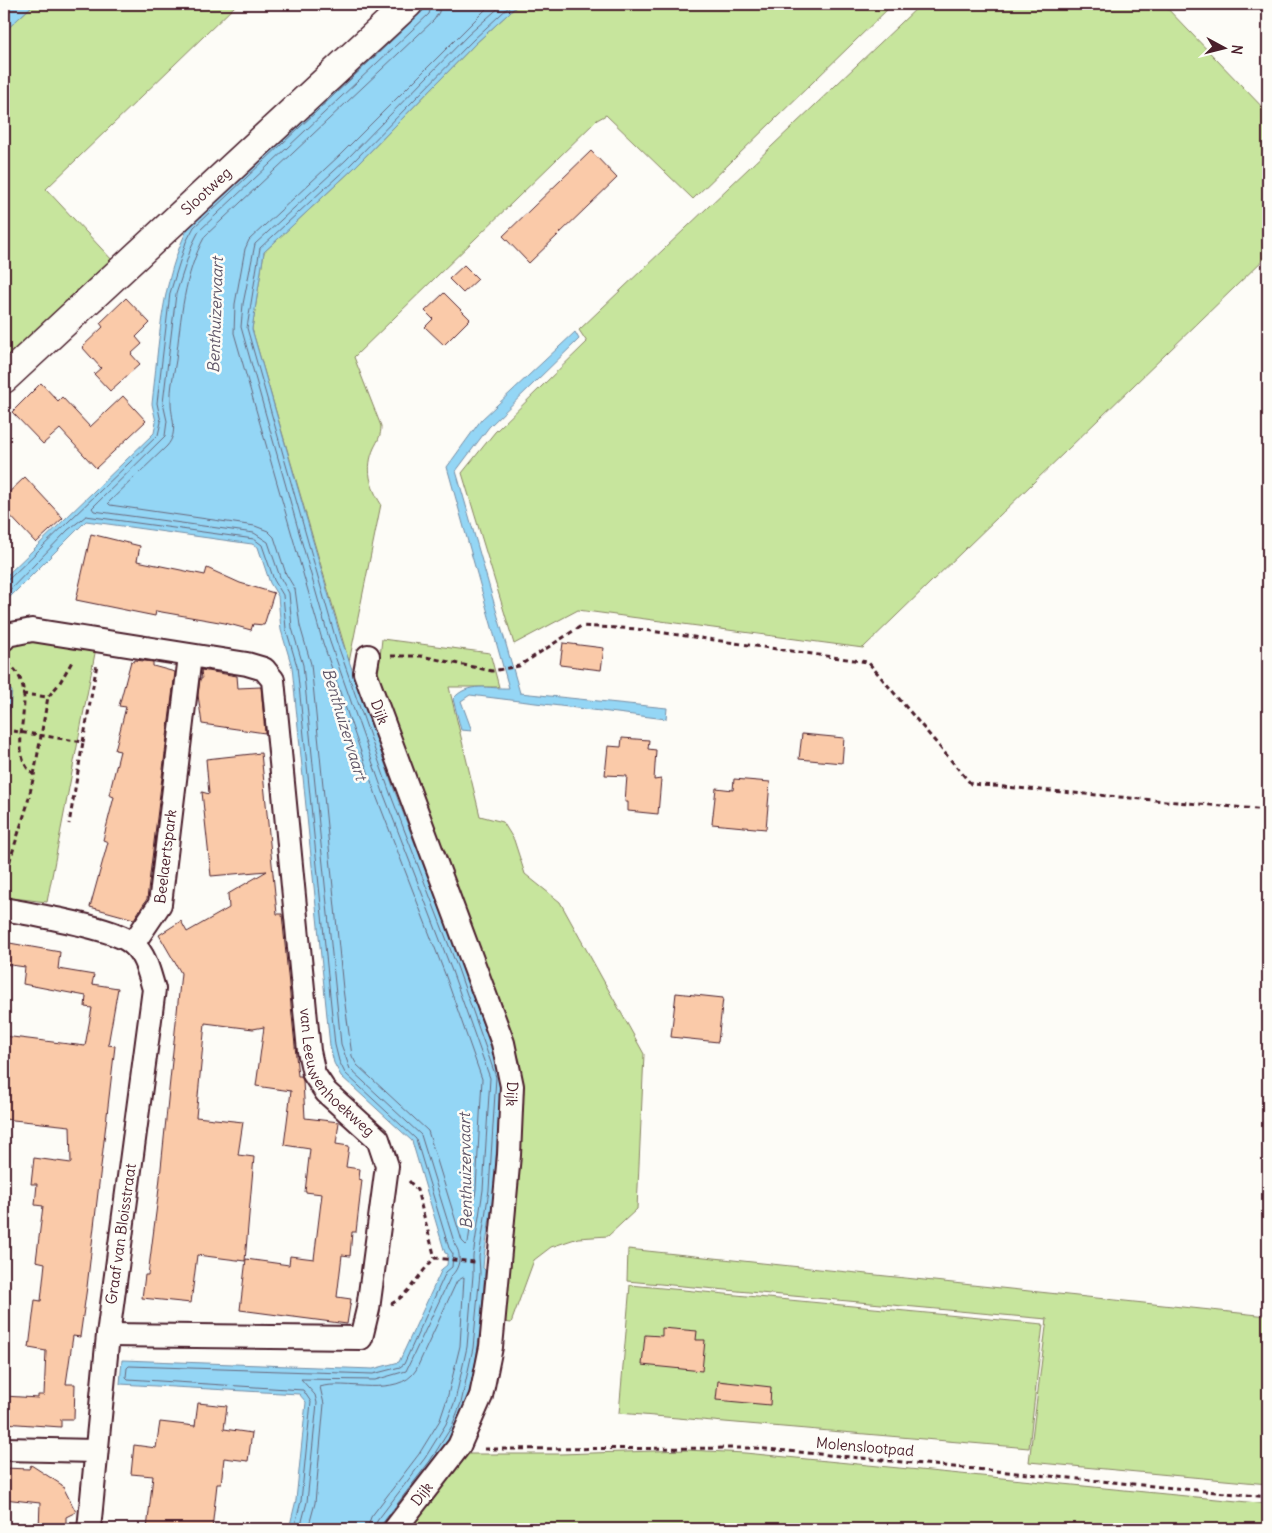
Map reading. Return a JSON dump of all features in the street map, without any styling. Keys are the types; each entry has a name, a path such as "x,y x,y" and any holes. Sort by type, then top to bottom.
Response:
{"street":[{"name":"Slootweg","path":"4,379 408,4"},
{"path":"4,639 8,634 32,630 190,656"},
{"name":"van Leeuwenhoekweg","path":"108,1335 361,1338 368,1309 387,1166 378,1139 326,1092 314,1074 309,1050 273,680 264,669 247,664 190,656"},
{"name":"Beelaertspark","path":"133,944 160,904 190,656"},
{"name":"Dijk","path":"368,656 365,673 503,1043 512,1086 509,1155 491,1347 482,1396 459,1446 395,1529"},
{"path":"4,909 116,933 133,944"},
{"name":"Graaf van Bloisstraat","path":"89,1529 95,1451 108,1335 154,989 146,960 133,944"},
{"path":"4,1449 95,1451"}],"path":[{"path":"368,656 421,656 492,671 519,666 581,626 637,628 868,662 971,784 1268,810"},
{"path":"4,879 27,806 48,697 91,640"},
{"path":"69,824 83,742 91,640"},
{"path":"4,660 19,675 22,694 17,712"},
{"path":"22,694 48,697"},
{"path":"13,739 15,722"},
{"path":"13,731 42,734 83,742"},
{"path":"18,764 34,775"},
{"path":"386,1172 408,1180 417,1190 434,1258"},
{"path":"434,1258 485,1263"},
{"path":"368,1309 380,1311 405,1295 434,1258"},
{"name":"Molenslootpad","path":"459,1446 484,1449 756,1448 1268,1497"}],"green space":[{"path":"34,4 237,4 46,189 113,261 4,367 4,32"},
{"path":"519,4 893,4 693,199 606,115 597,120 354,357 381,426 380,435 371,455 369,470 374,491 381,504 349,662 252,329 264,252 354,168 476,43"},
{"path":"921,4 1163,4 1268,113 1268,255 863,648 578,610 514,644 462,473 495,432 587,342 579,330"},
{"path":"382,639 490,653 499,687 449,687 480,816 503,822 514,840 525,874 560,902 644,1054 637,1209 608,1236 578,1238 551,1247 534,1260 511,1323 504,1322 517,1198 522,1081 520,1061 377,684"},
{"path":"18,640 96,648 47,902 4,897 4,651"},
{"path":"628,1249 1268,1316 1268,1484 1029,1462 1047,1319 627,1281"},
{"path":"630,1285 1043,1324 1029,1448 619,1413"},
{"path":"687,1450 745,1453 1268,1504 1268,1529 409,1529 457,1464 462,1454 560,1454"}],"water":[{"path":"4,4 34,4 4,32"},
{"name":"Benthuizervaart","path":"423,4 519,4 476,43 354,168 264,252 252,329 341,638 395,792 463,968 501,1076 494,1191 484,1257 482,1310 474,1370 464,1408 450,1441 424,1480 385,1529 289,1529 296,1500 306,1402 299,1394 120,1384 122,1360 373,1369 399,1362 442,1269 447,1265 448,1254 445,1253 412,1141 341,1076 334,1063 330,1046 292,667 281,630 278,596 270,583 258,547 252,544 86,521 4,603 4,578 154,433 156,422 152,404 159,335 173,267 180,245 190,224"},
{"path":"575,332 579,339 489,427 456,471 520,693 667,708 666,719 470,695 461,701 472,731 461,730 453,699 459,693 479,687 509,688 447,467 481,420"},
{"path":"4,684 12,691 4,752"}],"building":[{"path":"591,151 617,178 529,263 503,236"},
{"path":"464,265 478,279 463,293 449,279"},
{"path":"444,293 470,319 444,345 425,327 433,319 425,311"},
{"path":"126,298 150,323 136,337 142,344 131,354 140,364 110,391 94,374 101,368 82,347 103,327 100,323"},
{"path":"41,383 58,401 62,397 90,427 123,396 146,421 96,468 60,429 43,444 12,412"},
{"path":"25,477 63,518 36,543 4,509 4,497"},
{"path":"91,534 140,546 137,561 205,575 207,568 240,583 274,593 264,625 253,624 251,630 225,623 156,611 155,616 76,600"},
{"path":"563,643 604,648 601,670 560,665"},
{"path":"135,660 153,662 153,666 175,672 147,899 134,919 90,907 108,842 103,840 114,797 109,795 120,751 115,750 126,707 119,706 131,661 134,662"},
{"path":"201,670 237,676 238,688 261,687 265,733 202,724 198,695 200,679 202,679"},
{"path":"802,734 844,738 842,763 799,759"},
{"path":"622,738 649,740 648,749 656,750 654,780 661,779 658,814 628,811 628,802 625,802 627,776 605,775 608,746 621,747"},
{"path":"261,753 277,914 282,914 298,1076 301,1076 303,1081 305,1118 339,1122 336,1144 349,1146 346,1167 360,1169 359,1179 362,1180 356,1232 352,1232 350,1256 342,1255 337,1297 351,1299 347,1324 240,1310 246,1259 289,1265 290,1256 314,1259 322,1194 305,1192 310,1149 284,1145 291,1091 256,1086 264,1027 253,1029 205,1023 196,1117 243,1122 238,1155 254,1157 245,1261 197,1255 191,1303 142,1298 145,1275 148,1275 158,1197 181,973 159,935 181,921 187,932 229,908 228,894 267,871 211,876 202,792 209,794 206,759"},
{"path":"734,779 770,782 766,829 712,824 716,788 733,790"},
{"path":"4,942 60,952 58,969 94,975 92,984 118,988 108,1045 115,1046 87,1287 80,1337 73,1336 66,1384 75,1384 74,1419 61,1419 61,1427 4,1423 4,1396 38,1398 38,1395 44,1395 46,1351 29,1348 35,1300 41,1301 45,1263 36,1261 43,1206 35,1205 37,1184 31,1184 34,1158 71,1163 70,1126 4,1119 4,1036 85,1046 92,1008 85,1007 86,996 23,984 25,967 4,964"},
{"path":"676,993 723,998 718,1042 671,1037"},
{"path":"662,1328 697,1331 696,1340 705,1340 702,1371 642,1365 645,1335 662,1336"},
{"path":"718,1381 771,1387 770,1405 716,1400"},
{"path":"198,1403 227,1406 224,1429 252,1433 248,1461 224,1458 221,1484 217,1484 212,1529 147,1529 153,1476 131,1474 134,1445 156,1448 160,1422 195,1426"},
{"path":"31,1465 62,1485 76,1512 66,1517 66,1529 39,1529 40,1503 4,1499 4,1468 29,1469"}]}
